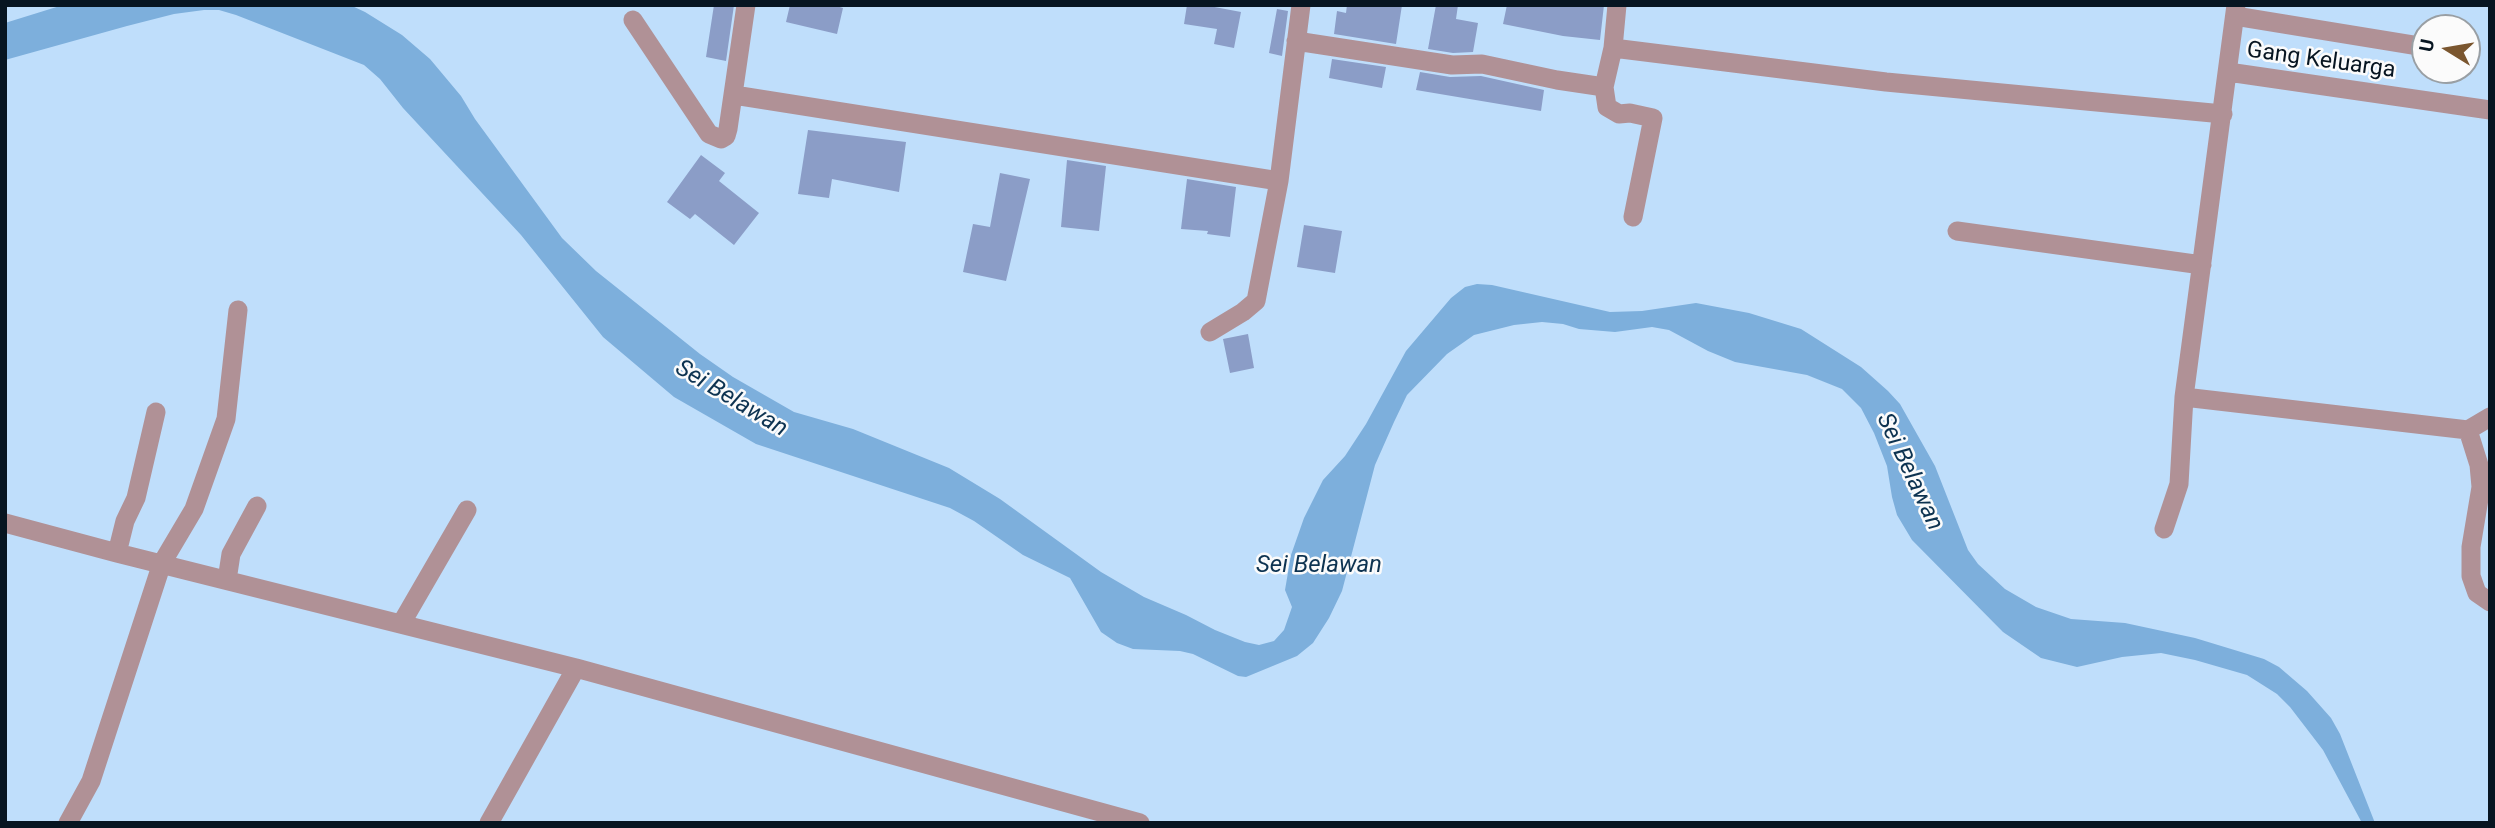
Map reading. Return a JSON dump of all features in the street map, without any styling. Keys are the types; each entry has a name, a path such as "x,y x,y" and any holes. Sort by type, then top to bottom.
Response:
{"street":[{"path":"633,20 709,134 720,139 726,136 734,95 746,5"},
{"path":"1210,332 1256,301 1279,181 1301,5"},
{"path":"1617,5 1604,87 1607,107 1619,114 1630,113 1653,118 1633,217"},
{"path":"2164,529 2179,484 2183,397 2235,10 2411,44"},
{"path":"1296,41 1452,65 1482,64 1604,87"},
{"path":"1612,48 1886,82 2223,114"},
{"name":"Gang Keluarga","path":"2228,72 2490,110"},
{"path":"734,95 1279,181"},
{"path":"1956,231 2202,265"},
{"path":"68,823 91,781 162,563 194,509 226,419 238,310"},
{"path":"2183,397 2468,430 2490,417"},
{"path":"117,553 125,522 136,498 156,412"},
{"path":"2468,430 2479,465 2481,487 2471,547 2470,576 2477,593 2490,602"},
{"path":"227,580 231,554 257,506"},
{"path":"401,624 467,510"},
{"path":"5,523 576,668 1140,823"},
{"path":"489,823 576,668"}],"water":[{"name":"Sei Belawan","path":"63,5 350,5 365,12 402,35 430,59 461,96 562,238 596,271 700,354 733,377 794,412 853,429 949,468 1000,499 1101,572 1144,597 1215,630 1259,645 1274,641 1284,630 1292,607 1285,590 1291,555 1304,518 1323,480 1345,456 1366,424 1406,351 1451,298 1465,287 1477,284 1492,285 1610,312 1642,311 1696,303 1749,313 1801,329 1861,367 1900,404 1935,466 1968,550 1978,564 2005,589 2036,607 2071,619 2125,623 2195,638 2264,659 2279,667 2307,691 2331,718 2340,734 2375,823 2362,823 2323,750 2290,707 2277,694 2247,675 2161,653 2122,657 2077,667 2041,658 2003,632 1912,540 1897,515 1887,466 1874,433 1861,408 1842,389 1807,375 1735,362 1669,330 1652,327 1615,332 1542,322 1514,325 1474,335 1447,354 1407,395 1375,465 1342,591 1313,643 1297,656 1246,677 1238,676 1193,654 1133,649 1117,643 1101,632 1070,578 1023,555 974,521 950,508 756,444 674,397 603,337 521,235 403,108 380,79 364,65 219,10 174,14 5,60 5,23"}],"building":[{"path":"714,5 734,5 726,61 706,57"},
{"path":"790,5 833,5 843,8 837,34 786,22"},
{"path":"1187,5 1204,5 1241,12 1234,48 1214,44 1217,29 1184,24"},
{"path":"1347,5 1402,5 1396,44 1334,34 1337,11 1346,13"},
{"path":"1436,5 1458,5 1456,19 1478,23 1473,52 1453,53 1428,49"},
{"path":"1507,5 1604,5 1600,40 1503,24"},
{"path":"1277,9 1288,11 1282,56 1269,53"},
{"path":"1332,59 1386,67 1382,88 1329,78"},
{"path":"1420,72 1450,77 1481,76 1544,90 1541,111 1416,90"},
{"path":"808,130 906,142 899,192 832,179 829,198 798,194"},
{"path":"701,155 725,173 719,181 759,213 734,245 695,214 690,219 667,202"},
{"path":"1067,160 1106,166 1099,231 1061,227"},
{"path":"1000,173 1030,179 1006,281 963,272 973,224 990,227"},
{"path":"1187,179 1236,187 1230,237 1207,234 1208,231 1181,229"},
{"path":"1304,225 1342,231 1335,273 1297,267"},
{"path":"1248,334 1254,368 1230,373 1223,339"}]}
